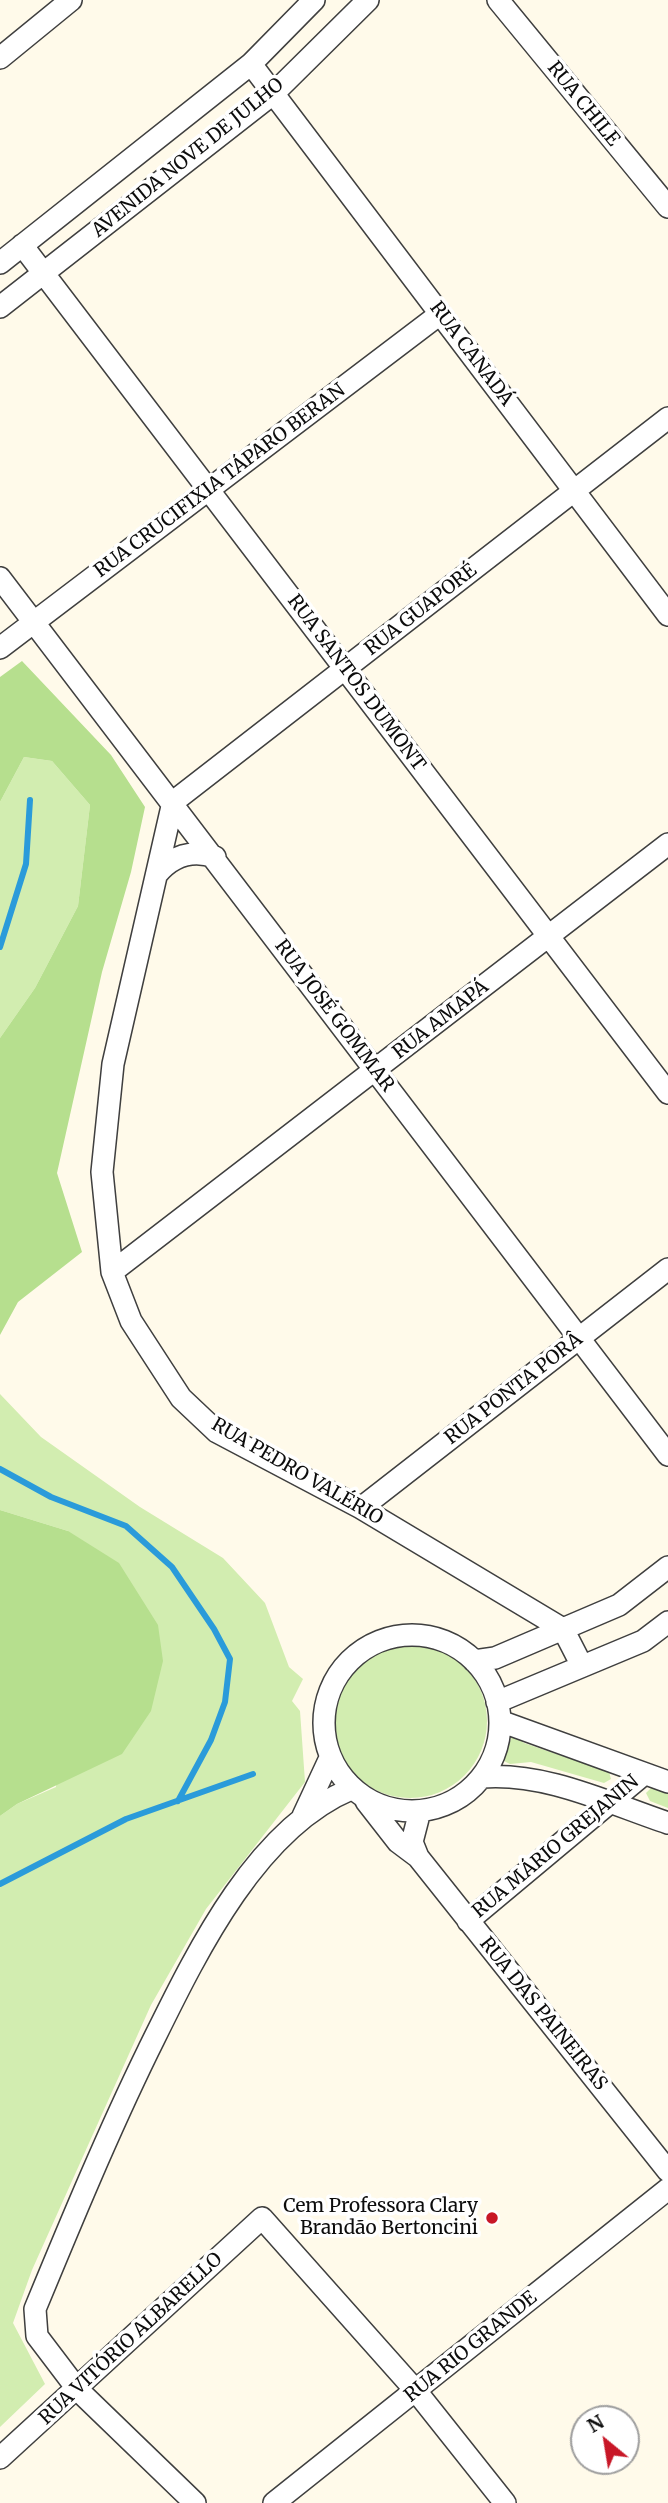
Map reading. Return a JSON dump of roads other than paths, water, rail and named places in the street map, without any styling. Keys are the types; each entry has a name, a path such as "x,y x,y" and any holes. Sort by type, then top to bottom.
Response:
{"street":[{"path":"0,58 71,0"},
{"name":"AVENIDA NOVE DE JULHO","path":"0,263 251,64 314,0"},
{"name":"AVENIDA NOVE DE JULHO","path":"0,307 274,93 368,0"},
{"name":"RUA CHILE","path":"498,0 668,207"},
{"name":"RUA CANADÁ","path":"251,64 668,615"},
{"name":"RUA SANTOS DUMONT","path":"22,245 668,1093"},
{"name":"RUA CRUCIFIXIA TÁPARO BERAN","path":"0,648 440,314"},
{"name":"RUA GUAPORÉ","path":"173,802 668,418"},
{"name":"RUA JOSÉ GOMMAR","path":"0,578 668,1455"},
{"name":"RUA PEDRO VALÉRIO","path":"173,802 113,1064 102,1172 112,1272 131,1321 181,1398 216,1432 361,1508 563,1629"},
{"name":"RUA AMAPÁ","path":"112,1272 668,844"},
{"path":"156,874 182,856 199,854 215,858"},
{"name":"RUA PONTA PORÂ","path":"361,1508 668,1269"},
{"path":"474,1661 495,1658 619,1605 668,1567"},
{"path":"499,1711 582,1666 643,1641 668,1622"},
{"path":"563,1629 582,1666"},
{"path":"400,1636 427,1636 452,1645 474,1661 489,1679 499,1711 498,1741 482,1777 454,1800 420,1811 390,1809 357,1793 330,1758 323,1732 325,1705 334,1680 351,1659 362,1651 373,1644 400,1636"},
{"path":"499,1711 668,1782"},
{"path":"302,1818 330,1758"},
{"name":"RUA MÁRIO GREJANIN","path":"468,1921 645,1774"},
{"path":"482,1777 507,1775 536,1779 668,1823"},
{"path":"195,2503 78,2390 37,2336 35,2309 113,2123 209,1932 244,1880 302,1818 332,1797 357,1793"},
{"name":"RUA DAS PAINEIRAS","path":"357,1793 398,1842 418,1857 668,2171"},
{"path":"418,1857 412,1842 420,1811"},
{"name":"RUA RIO GRANDE","path":"274,2503 668,2189"},
{"name":"RUA VITÓRIO ALBARELLO","path":"0,2458 78,2390 262,2218 415,2391"},
{"path":"415,2391 505,2503"}],"waterway":[{"path":"0,947 26,864 30,800"},
{"path":"0,1469 51,1497 126,1526 172,1567 214,1629 230,1659 225,1702 211,1740 178,1801"},
{"path":"0,1884 126,1819 253,1774"}],"place":[{"name":"Cem Professora Clary Brandão Bertoncini","path":"492,2218"}]}
